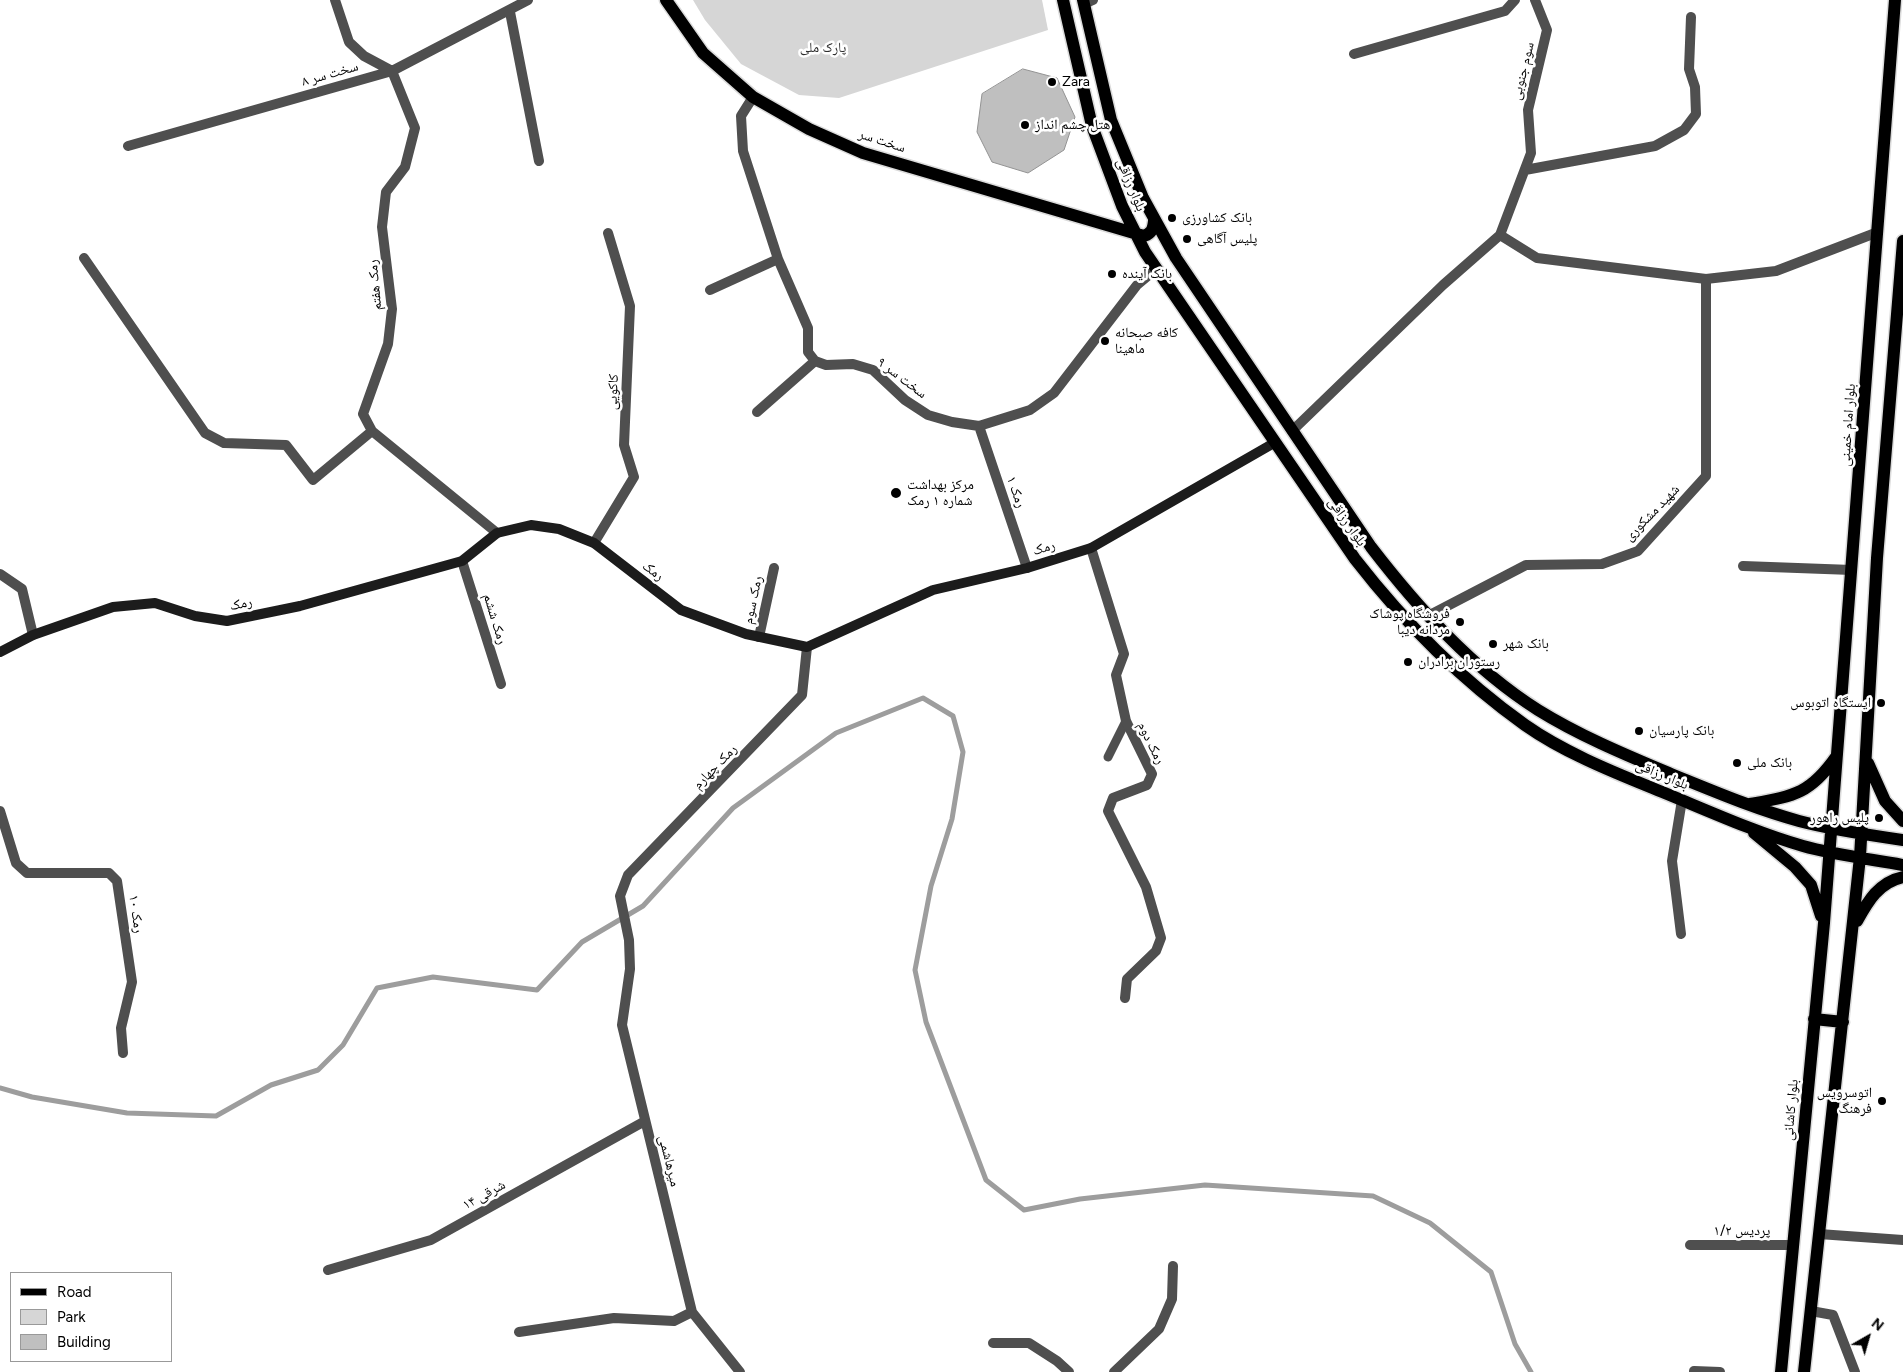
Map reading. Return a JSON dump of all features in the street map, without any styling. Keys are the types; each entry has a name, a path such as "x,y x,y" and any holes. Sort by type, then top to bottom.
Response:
{"main road":[{"name":"سخت سر","path":"666,0 703,53 753,97 809,129 863,152 1135,233"},
{"name":"بلوار رزاقی","path":"1063,0 1092,126 1122,206 1155,270 1355,559 1389,602 1426,642 1474,687 1527,726 1582,757 1682,800 1797,844 1828,852 1903,865"},
{"name":"بلوار امام خمینی","path":"1828,852 1854,557 1895,0"},
{"name":"بلوار رزاقی","path":"1087,1 1111,120 1154,221 1176,258 1370,548 1428,616 1487,672 1538,710 1599,743 1748,805 1799,821 1903,840"},
{"path":"1135,233 1144,236 1150,234 1154,228 1154,221"},
{"path":"1804,1372 1860,857 1877,558 1903,241"},
{"path":"1155,270 1159,257 1165,254 1176,258"},
{"path":"1274,443 1292,431"},
{"path":"1854,557 1877,558"},
{"path":"1748,805 1783,798 1805,790 1825,773 1837,755"},
{"path":"1866,758 1885,801 1903,821"},
{"path":"1742,824 1788,860 1811,885 1824,923"},
{"name":"بلوار کاشانی","path":"1781,1372 1824,923 1828,852"},
{"path":"1853,928 1869,898 1893,879 1903,877"},
{"path":"1814,1019 1843,1022"}],"street":[{"path":"335,0 349,42 364,56 392,71"},
{"name":"سخت سر ۸","path":"128,146 392,71 510,12 528,0"},
{"path":"1354,54 1505,11 1515,0"},
{"name":"سوم جنوبی","path":"1500,236 1531,153 1528,110 1547,30 1535,0"},
{"path":"510,12 539,160"},
{"path":"1525,170 1655,146 1684,130 1696,114 1695,87 1689,69 1691,17"},
{"name":"رمک هفتم","path":"372,431 363,414 388,344 392,309 382,227 386,192 405,167 415,128 392,71"},
{"path":"753,97 741,116 744,151 778,259 808,328 808,352 815,361 757,412"},
{"path":"1292,431 1443,285 1500,236 1537,258 1706,279 1776,271 1878,232"},
{"name":"کاکویی","path":"594,543 634,477 624,444 630,306 608,233"},
{"path":"84,258 205,433 224,443 286,445 313,480 372,431 497,533"},
{"path":"710,290 778,259"},
{"name":"سخت سر ۹","path":"815,361 826,365 853,364 873,370 905,400 928,414 952,422 979,426 1030,410 1054,393 1137,285 1155,270"},
{"name":"شهید مشکوری","path":"1428,616 1526,565 1602,564 1638,551 1706,476 1706,279"},
{"name":"رمک ۱","path":"979,426 1028,568"},
{"name":"رمک","path":"0,652 33,635 113,607 155,603 194,616 227,621 300,606 462,561 497,533 531,526 559,529 594,543 681,610 759,637 807,647 933,590 1028,568 1091,548 1274,443"},
{"name":"رمک دوم","path":"1091,548 1124,654 1116,674 1126,721 1152,774 1147,785 1113,798 1108,811 1146,887 1161,938 1156,951 1127,979 1125,998"},
{"name":"رمک ششم","path":"462,561 501,684"},
{"path":"1743,566 1852,570"},
{"name":"رمک سوم","path":"759,637 774,568"},
{"path":"0,574 22,589 33,635"},
{"name":"رمک چهارم","path":"620,896 628,876 802,694 807,647"},
{"path":"1681,934 1672,861 1682,800"},
{"name":"رمک ۱۰","path":"0,811 16,862 27,873 109,873 117,881 132,982 121,1028 123,1053"},
{"name":"میرهاشمی","path":"620,896 629,940 630,969 622,1024 692,1312 740,1372"},
{"name":"شرقی ۱۴","path":"328,1270 431,1240 645,1121"},
{"path":"1819,1234 1903,1240"},
{"name":"پردیس ۱/۲","path":"1690,1245 1793,1245"},
{"path":"1114,1372 1158,1329 1172,1299 1173,1266"},
{"path":"1811,1311 1833,1315 1855,1372"},
{"path":"519,1332 614,1318 674,1321 692,1312"},
{"path":"993,1343 1029,1343 1057,1360 1069,1372"},
{"path":"1694,1371 1720,1372"}],"lane":[{"path":"1108,757 1126,721"}],"green space":[{"name":"پارک ملی","path":"693,0 1042,0 1048,30 839,98 799,95 741,64 705,20"}],"building":[{"name":"هتل چشم انداز","path":"1023,69 1057,78 1075,117 1064,150 1028,173 992,162 977,132 982,94"}],"waterway":[{"path":"0,1088 32,1097 127,1113 216,1116 271,1085 318,1070 343,1045 377,988 433,977 537,990 582,942 643,906 733,808 836,733 923,698 953,716 963,752 952,819 931,886 915,970 926,1022 986,1180 1024,1210 1080,1199 1205,1185 1373,1196 1430,1223 1491,1272 1515,1344 1531,1372"}],"place":[{"name":"Zara","path":"1052,82"},
{"name":"هتل چشم انداز","path":"1025,125"},
{"name":"بانک کشاورزی","path":"1172,218"},
{"name":"پلیس آگاهی","path":"1187,239"},
{"name":"بانک آینده","path":"1112,274"},
{"name":"کافه صبحانه ماهینا","path":"1105,341"},
{"name":"مرکز بهداشت شماره ۱ رمک","path":"896,493"},
{"name":"فروشگاه پوشاک مردانه دیبا","path":"1460,622"},
{"name":"بانک شهر","path":"1493,644"},
{"name":"رستوران برادران","path":"1408,662"},
{"name":"ایستگاه اتوبوس","path":"1881,703"},
{"name":"بانک پارسیان","path":"1639,731"},
{"name":"بانک ملی","path":"1737,763"},
{"name":"پلیس راهور","path":"1879,818"},
{"name":"اتوسرویس فرهنگ","path":"1882,1101"}]}
